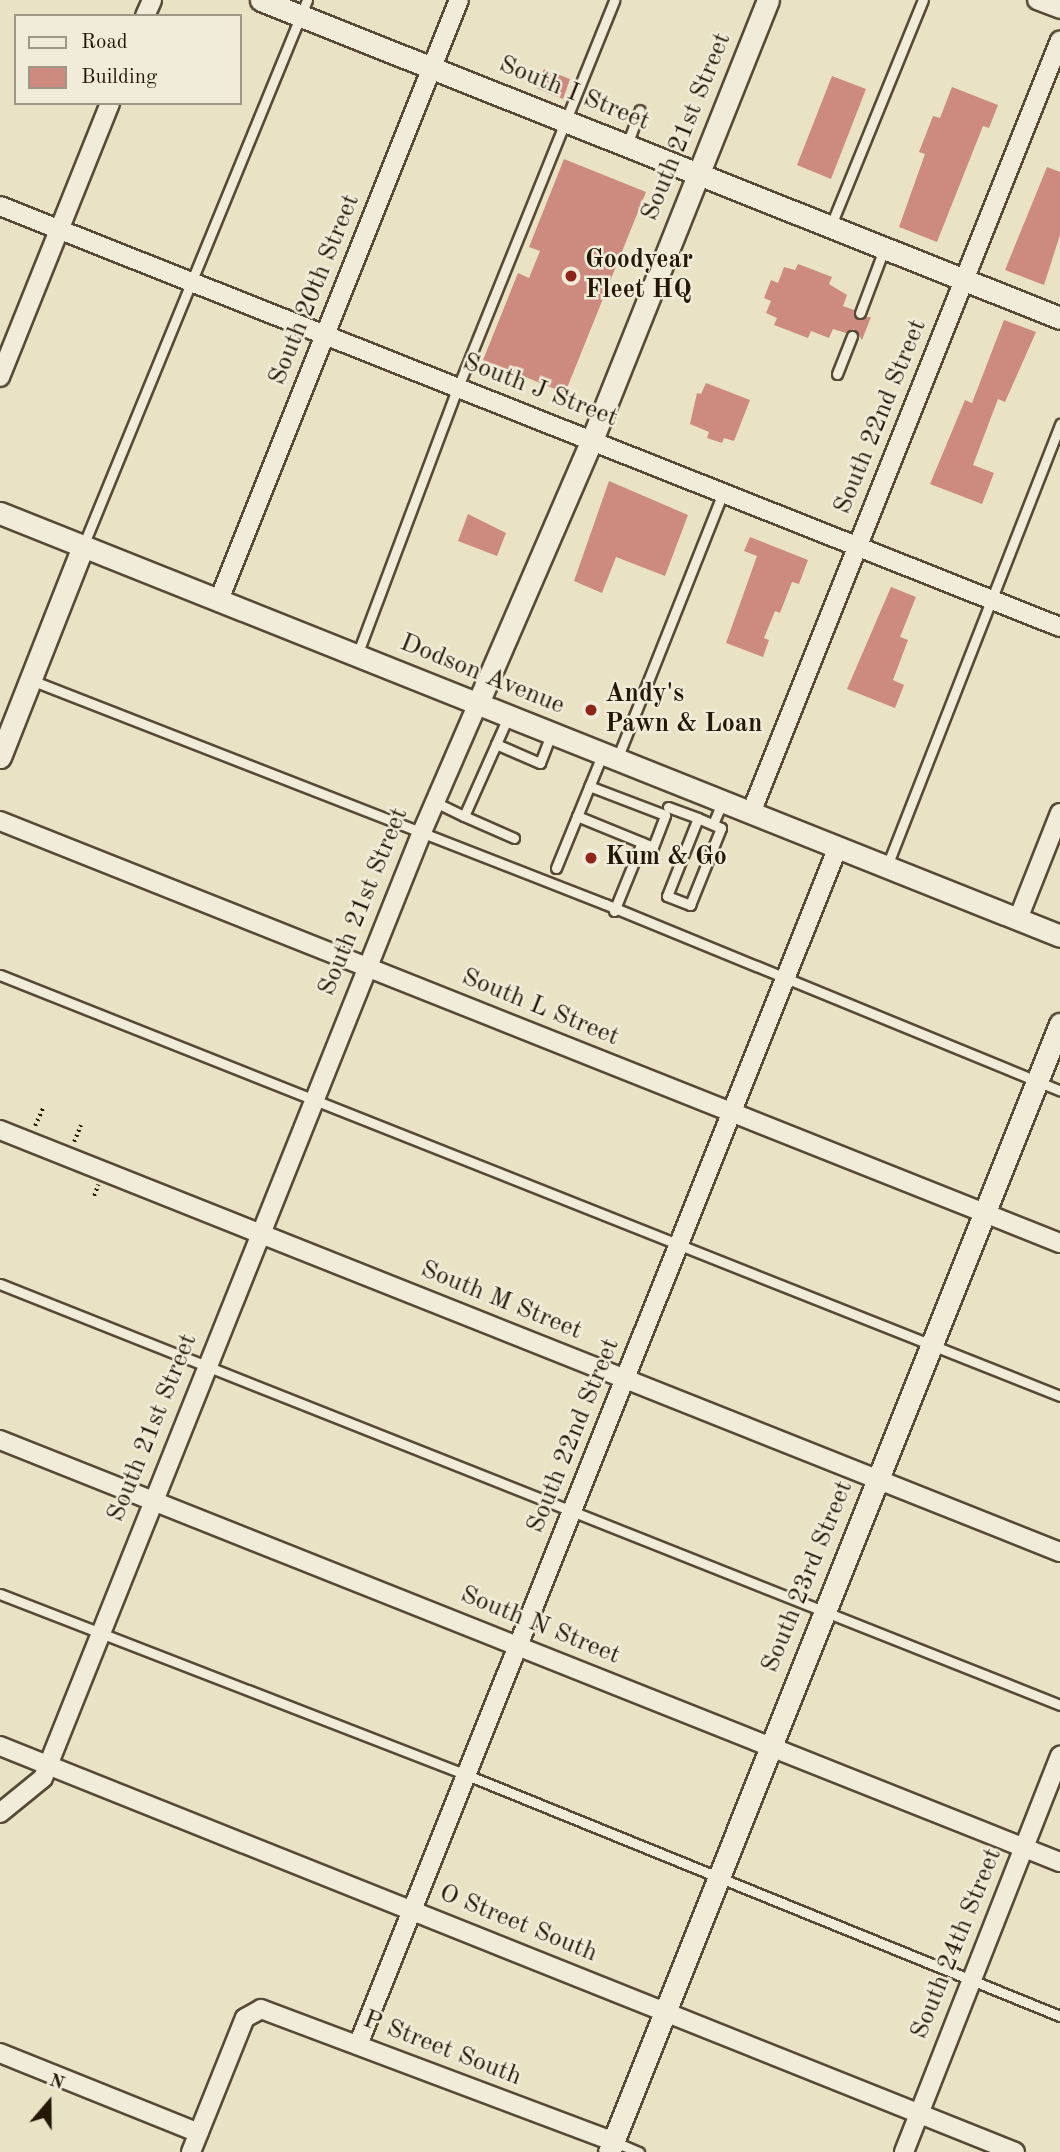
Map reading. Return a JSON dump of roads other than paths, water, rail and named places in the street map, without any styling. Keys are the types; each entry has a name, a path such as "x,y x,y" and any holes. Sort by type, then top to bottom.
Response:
{"street":[{"name":"South I Street","path":"261,0 304,8 432,68 1060,318"},
{"name":"South 20th Street","path":"219,600 459,0"},
{"name":"South 21st Street","path":"0,1812 43,1778 422,832 592,440 768,0"},
{"path":"1037,0 1060,9"},
{"name":"South 22nd Street","path":"751,813 1060,40"},
{"path":"0,377 109,105"},
{"name":"South J Street","path":"0,205 1060,627"},
{"name":"Dodson Avenue","path":"0,513 1060,936"},
{"path":"0,757 83,546"},
{"path":"1018,919 1060,813"},
{"name":"South L Street","path":"0,821 1060,1243"},
{"name":"South 22nd Street","path":"358,2045 838,847"},
{"name":"South 23rd Street","path":"611,2147 1060,1024"},
{"name":"South M Street","path":"0,1130 1060,1552"},
{"name":"South N Street","path":"0,1440 1060,1861"},
{"name":"O Street South","path":"0,1746 47,1768 1016,2152"},
{"name":"South 24th Street","path":"904,2152 1060,1755"},
{"name":"P Street South","path":"199,2133 251,2011 261,2009 611,2147"},
{"path":"0,2053 199,2133 191,2152"}],"lane":[{"path":"358,655 458,387 563,120 614,0"},
{"path":"830,226 923,0"},
{"path":"83,546 190,279 304,8"},
{"path":"627,145 640,110"},
{"path":"860,313 884,248"},
{"path":"838,374 852,336"},
{"path":"887,867 1060,424"},
{"path":"556,868 589,786 610,756 723,493"},
{"path":"30,680 422,832 1060,1091"},
{"path":"464,816 508,715"},
{"path":"496,744 540,763 552,733"},
{"path":"577,816 653,847 677,783"},
{"path":"589,786 698,818 721,828 690,905 667,896 698,818"},
{"path":"713,824 723,801"},
{"path":"435,802 514,838"},
{"path":"614,911 642,842"},
{"path":"0,975 1060,1396"},
{"path":"0,1284 209,1364 1060,1705"},
{"path":"0,1594 467,1775 1060,2015"},
{"path":"611,2147 639,2152"}],"place":[{"name":"Goodyear Fleet HQ","path":"571,276"},
{"name":"Andy's Pawn & Loan","path":"591,710"},
{"name":"Kum & Go","path":"591,858"}]}
